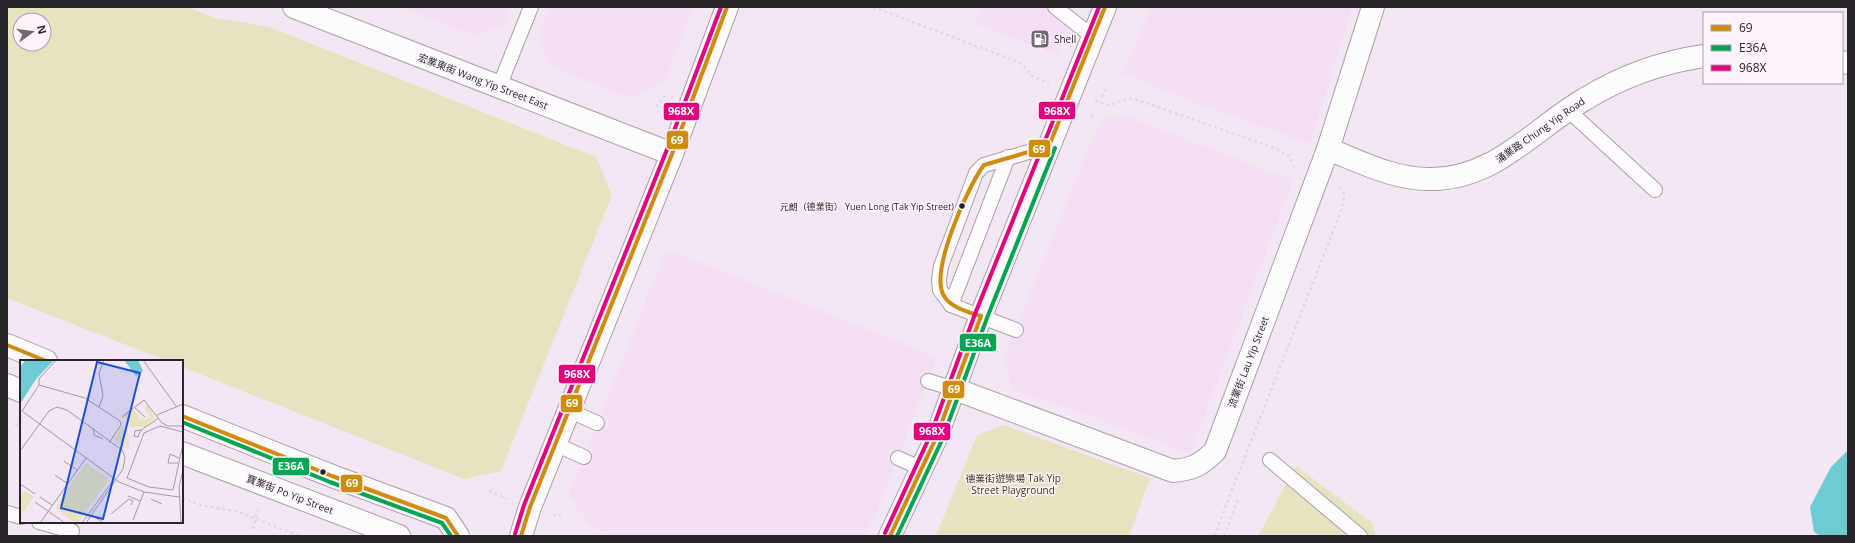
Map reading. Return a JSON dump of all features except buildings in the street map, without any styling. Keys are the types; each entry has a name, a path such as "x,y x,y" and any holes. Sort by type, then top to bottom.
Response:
{"street":[{"path":"521,536 530,507 672,154 727,7"},
{"path":"890,536 922,469 955,389 981,316 1105,7"},
{"name":"流業街 Lau Yip Street","path":"955,389 1173,470 1192,468 1204,462 1215,451 1328,149 1373,7"},
{"name":"宏業東街 Wang Yip Street East","path":"307,9 499,87 672,154"},
{"name":"涌業路 Chung Yip Road","path":"1328,149 1399,176 1432,179 1448,178 1467,174 1500,159 1568,110 1608,86 1633,75 1680,60 1703,56"},
{"path":"7,345 44,360"},
{"path":"7,385 20,391"},
{"path":"183,416 332,476 446,518 458,536"},
{"name":"寶業街 Po Yip Street","path":"183,453 399,536"}],"lane":[{"path":"499,87 531,7"},
{"path":"1055,7 1093,37"},
{"path":"1568,110 1655,190"},
{"path":"1016,330 951,305 940,290 940,266 976,173 984,165 1049,146"},
{"path":"951,305 1008,157"},
{"path":"928,381 955,389"},
{"path":"568,410 597,423"},
{"path":"555,444 584,457"},
{"path":"898,458 922,469"},
{"path":"1270,460 1360,536"},
{"path":"7,513 20,517"},
{"path":"43,523 72,531"}],"path":[{"path":"873,7 1021,63 1032,76 1055,86"},
{"path":"1102,97 1106,89"},
{"path":"1091,100 1107,105 1129,98 1138,100 1277,149 1285,153 1294,167 1300,172"},
{"path":"1091,117 1094,112"},
{"path":"1214,536 1343,206 1344,193 1340,188"},
{"path":"15,424 20,426"},
{"path":"489,491 502,498"},
{"path":"183,498 201,505 239,512 299,536"},
{"path":"1224,536 1238,500"},
{"path":"253,529 258,508"},
{"path":"551,515 561,515"}],"shaded area":[{"path":"401,7 511,7 505,24 475,36"},
{"path":"550,7 694,7 664,83 630,98 552,67 538,37"},
{"name":"Shell","path":"981,7 1076,7 1058,56 974,23"},
{"path":"1151,7 1352,7 1310,144 1204,106 1123,74"},
{"path":"1123,115 1293,180 1190,454 1087,415 1014,391 1003,360 1100,120"},
{"path":"666,249 937,357 876,514 864,536 614,536 592,527 568,497"}],"green space":[{"path":"7,7 187,7 215,18 269,27 596,157 612,195 501,471 464,479 183,367 183,360 164,360 7,298"},
{"name":"德業街遊樂場 Tak Yip Street Playground","path":"1003,425 1150,478 1129,536 936,536 977,435"},
{"path":"1296,466 1372,523 1376,536 1258,536"}],"water":[{"path":"1848,450 1848,536 1821,536 1814,532 1810,507 1831,467"}],"transit line":[{"name":"968X","path":"515,534 524,505 666,152 721,7"},
{"name":"69","path":"521,536 530,507 672,154 727,7"},
{"name":"968X","path":"885,533 930,436 975,314 1099,7"},
{"name":"69","path":"890,536 936,438 981,316 951,304 944,296 941,284 942,268 946,250 960,209 984,165 1049,146 1105,7"},
{"name":"E36A","path":"897,536 942,440 987,318 1055,148"},
{"name":"69","path":"7,345 44,360"},
{"name":"69","path":"183,416 332,476 446,518 458,536"},
{"name":"E36A","path":"183,422 330,482 442,523 451,536"}],"place":[{"name":"Shell","path":"1040,39"},
{"name":"元朗（德業街） Yuen Long (Tak Yip Street)","path":"962,206"}]}
